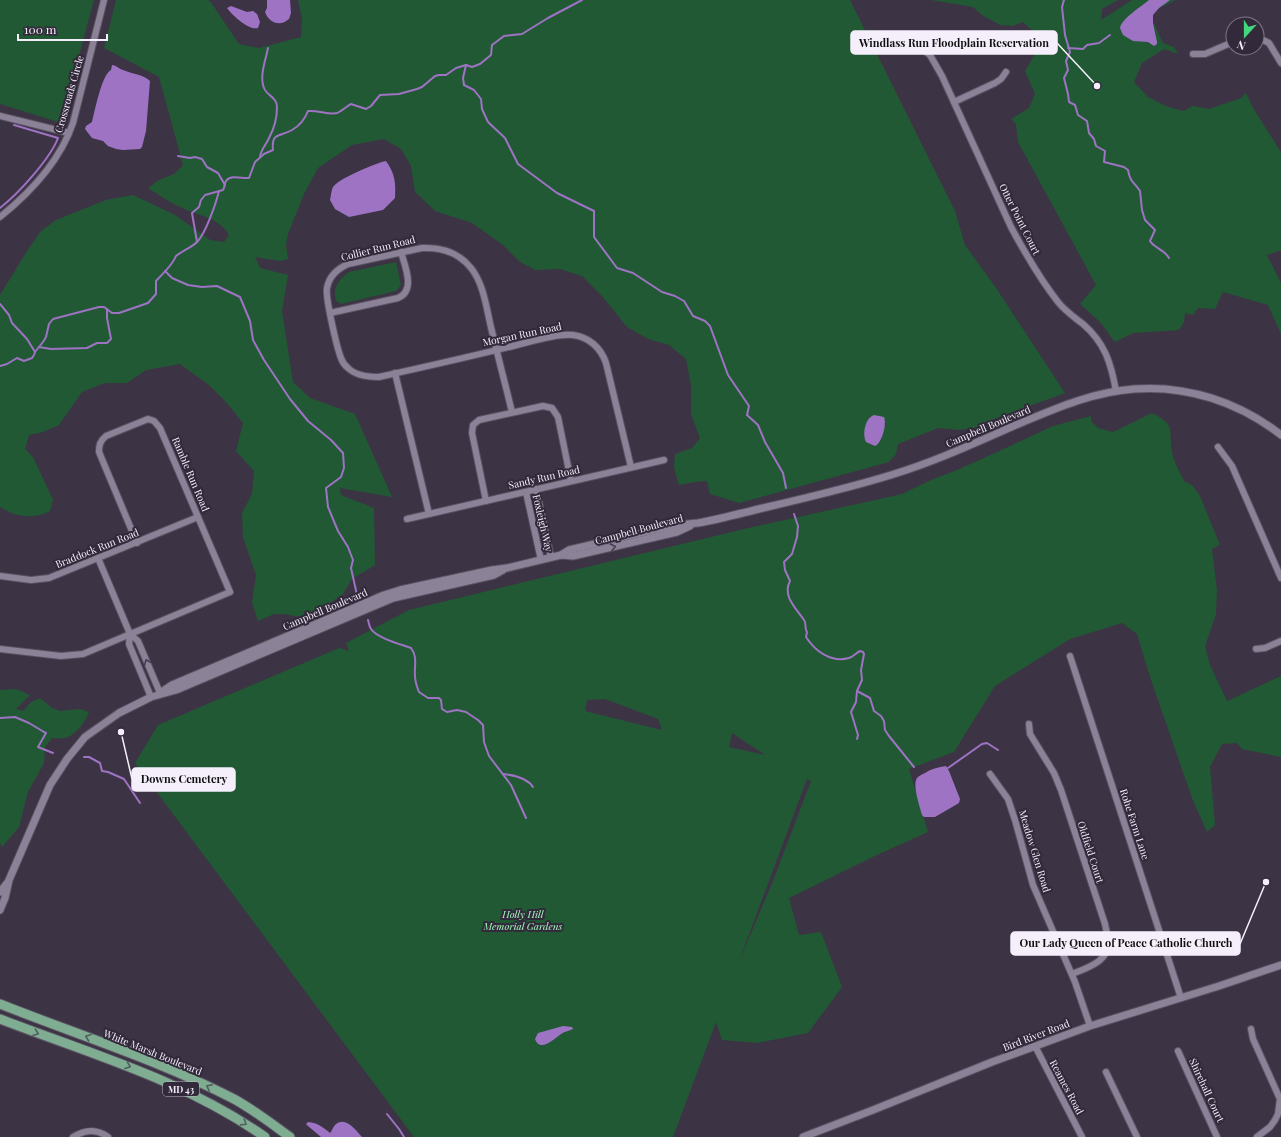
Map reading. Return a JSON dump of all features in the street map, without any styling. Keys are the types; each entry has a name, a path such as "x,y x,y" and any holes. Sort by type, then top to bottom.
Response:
{"main road":[{"name":"White Marsh Boulevard","path":"0,1004 152,1061 194,1080 236,1100 290,1137"},
{"name":"MD 43","path":"0,1019 143,1072 206,1100 265,1137"}],"street":[{"name":"Crossroads Circle","path":"0,217 13,206 48,170 62,150 69,133 104,0"},
{"path":"1265,41 1269,43 1281,63"},
{"path":"1193,54 1205,54 1225,45"},
{"name":"Otter Point Court","path":"918,46 930,55 954,102 1011,227 1040,278 1059,304 1093,334 1102,345 1113,373 1116,391"},
{"path":"954,102 995,83 1001,79 1006,72"},
{"path":"0,116 69,133"},
{"name":"Collier Run Road","path":"395,373 372,377 356,373 347,368 340,356 326,298 326,289 330,279 337,271 348,264 422,248 438,248 454,254 468,264 476,274 481,285 512,412"},
{"path":"330,314 398,298 404,295 408,290 408,284 402,252"},
{"name":"Morgan Run Road","path":"395,373 566,334 581,336 594,344 602,352 606,363 631,468"},
{"path":"395,373 429,514"},
{"name":"Campbell Boulevard","path":"0,910 5,898 9,880 50,785 67,759 85,737 101,724 119,713 160,694 172,685 400,590 541,560 561,555 569,550 661,529 698,523 812,496 891,475 939,458 1066,404 1093,395 1116,391 1156,389 1175,390 1205,396 1246,413 1266,424 1281,435"},
{"path":"486,501 472,428 479,420 512,412 543,406 555,410 558,417 571,481"},
{"name":"Ramble Run Road","path":"130,634 230,592 160,428 157,423 151,420 145,420 106,436 100,443 99,452 137,542"},
{"path":"1218,447 1232,466 1281,578"},
{"name":"Sandy Run Road","path":"407,519 664,460"},
{"name":"Foxleigh Way","path":"536,489 552,557"},
{"name":"Foxleigh Way","path":"526,492 541,560"},
{"name":"Braddock Run Road","path":"0,576 31,580 43,580 54,577 198,517"},
{"path":"98,558 130,634 129,644 151,697"},
{"path":"0,649 53,656 72,656 83,654 130,634"},
{"path":"130,634 138,640 160,694"},
{"path":"1256,649 1265,648 1281,641"},
{"name":"Rohe Farm Lane","path":"1070,656 1180,998"},
{"name":"Oldfield Court","path":"1029,724 1030,734 1054,773 1061,790 1105,924 1108,940 1106,952 1098,963 1072,974"},
{"name":"Meadow Glen Road","path":"990,774 1008,800 1033,885 1072,974 1090,1026"},
{"name":"Campbell Boulevard","path":"0,892 9,880"},
{"name":"Bird River Road","path":"803,1137 1090,1026 1281,965"},
{"path":"1251,1029 1253,1039 1280,1099 1278,1114 1275,1120 1270,1127 1257,1137"},
{"name":"Reames Road","path":"1035,1046 1082,1137"},
{"name":"Shirehall Court","path":"1178,1051 1217,1137"},
{"path":"1106,1072 1137,1137"},
{"path":"73,1137 89,1130 99,1131 108,1137"}],"green space":[{"path":"0,0 94,0 61,123 0,104"},
{"path":"116,0 210,1 239,44 259,48 301,37 302,19 298,0 850,0 955,211 965,245 996,288 1065,393 994,419 979,427 959,430 938,428 898,444 896,454 889,462 739,503 710,494 707,481 679,485 674,468 675,454 692,448 700,438 691,414 691,385 686,359 669,345 648,339 627,327 602,296 582,276 560,269 535,270 520,262 503,245 472,223 435,211 415,192 411,166 401,149 384,139 352,145 318,168 304,194 288,234 286,245 288,259 280,261 255,257 260,268 288,275 282,311 293,382 310,398 355,414 392,497 340,488 341,495 374,508 375,565 352,579 343,594 327,605 300,617 274,614 258,621 252,603 256,575 243,537 242,513 252,494 254,471 236,451 243,423 226,402 209,385 180,364 146,370 127,383 105,383 82,392 59,425 43,432 29,435 25,449 33,457 53,500 50,511 37,516 25,516 12,513 0,507 0,295 41,231 56,220 106,200 133,195 175,215 210,240 224,242 229,235 225,229 213,220 184,209 166,200 148,188 157,181 174,174 183,165 159,77 104,48","holes":["870,416 886,423 880,442"]},
{"path":"931,0 1118,0 1102,9 1101,20 1132,0 1176,0 1149,13 1163,43 1174,47 1178,54 1164,49 1142,63 1134,82 1148,97 1166,106 1183,111 1193,106 1209,109 1241,98 1246,93 1253,108 1281,152 1281,250 1267,255 1281,283 1281,334 1268,305 1223,292 1215,309 1198,308 1193,315 1185,313 1184,322 1179,330 1133,333 1115,342 1100,322 1080,304 1096,285 1018,142 1016,124 1011,119 1029,108 1035,94 1025,71 1044,41 1023,22 1013,26 1000,25 982,15 973,7"},
{"path":"396,262 401,285 396,291 341,304 336,300 335,292 337,284 349,272"},
{"name":"Holly Hill Memorial Gardens","path":"1152,413 1165,421 1170,428 1175,463 1184,481 1192,485 1200,496 1220,545 1212,549 1217,591 1216,614 1205,646 1210,665 1227,701 1281,676 1281,757 1242,749 1237,743 1222,744 1210,767 1215,825 1207,832 1192,798 1150,677 1137,634 1122,623 1070,639 995,686 954,752 909,769 928,832 789,898 799,935 821,932 842,987 808,1033 757,1043 722,1040 716,1022 673,1137 414,1137 135,763 158,725 339,648 349,651 346,643 409,610 744,529 902,494 1053,426 1091,416 1091,421 1098,428 1113,432","holes":["605,699 658,719 662,730 585,711 587,700","732,733 765,755 729,747","807,779 811,781 773,881 738,964"]},
{"path":"16,689 30,695 16,709 23,711 31,702 40,698 52,708 60,711 80,709 89,712 83,724 73,734 69,737 52,738 45,747 44,763 28,792 19,827 2,847 0,843 0,690"}],"shaded area":[{"path":"267,0 290,0 291,13 289,19 282,23 275,23 269,19 265,12 267,8"},
{"path":"1149,0 1170,0 1159,8 1153,15 1157,42 1154,46 1148,42 1133,41 1123,35 1120,28 1124,20"},
{"path":"231,6 247,12 253,11 257,14 260,22 258,28 250,27 237,18 227,8"},
{"path":"112,65 137,74 150,81 146,131 142,147 140,149 116,149 108,146 103,141 92,138 85,129 86,126 92,122 102,85 111,70"},
{"path":"386,161 394,179 395,198 383,210 349,217 335,209 330,200 332,189 336,184 358,172"},
{"path":"874,415 884,417 885,420 882,437 875,446 866,442 864,435 868,419"},
{"path":"946,766 960,799 959,803 935,817 924,817 918,802 915,786 917,778 932,769"},
{"path":"563,1026 572,1027 573,1029 562,1033 547,1044 540,1045 537,1043 535,1039 538,1033"},
{"path":"308,1122 315,1123 330,1133 334,1126 339,1122 343,1122 353,1127 362,1137 321,1137 306,1124"}],"waterway":[{"path":"197,242 192,213 199,207 201,200 205,195 223,190 228,179 237,177 249,178 255,162 264,154 273,150 273,140 277,136 288,132 297,126 308,111 337,113 351,104 366,109 371,106 380,95 399,94 417,89 422,87 435,76 446,75 456,68 466,65 472,67 480,64 491,55 492,45 504,36 522,34 582,0"},
{"path":"1064,0 1062,7 1065,35 1070,52 1066,61 1068,70 1064,78 1069,102 1075,105 1078,115 1087,121 1089,133 1094,139 1096,146 1105,151 1104,162 1124,167 1128,170 1131,180 1140,191 1142,210 1145,220 1155,230 1150,241 1169,258"},
{"path":"1068,48 1083,49 1087,45 1099,43 1110,35"},
{"path":"260,157 262,149 272,131 277,111 277,104 265,91 262,78 268,48"},
{"path":"466,65 463,78 464,85 474,90 481,99 482,109 488,122 505,138 518,164 557,193 594,211 594,237 617,268 633,273 662,292 675,296 684,301 693,316 705,321 710,326 728,375 749,406 747,415 758,425 765,442 783,473 786,488"},
{"path":"0,208 33,176 48,156 58,138 14,125"},
{"path":"178,156 202,159 207,167 218,173 225,185"},
{"path":"0,366 17,358 24,361 32,358 46,337 49,324 53,319 99,307 104,307 112,313 119,313 148,303 156,294 156,281 170,266 176,256 195,244 204,232 216,203 219,191"},
{"path":"165,271 172,278 188,285 202,287 217,286 240,297 250,321 253,340 264,360 290,399 308,421 331,440 343,453 344,468 341,477 326,488 328,507 353,560 351,568 357,595"},
{"path":"0,304 9,315 12,323 27,339 35,352"},
{"path":"39,347 51,349 87,348 97,343 107,343 111,339 107,309"},
{"path":"794,514 798,526 797,537 792,554 784,562 785,570 790,581 788,586 789,597 805,622 807,632 806,637 814,647 824,655 836,659 849,658 860,651 864,654 861,670 862,680 857,691 856,702 851,712 858,735 857,739"},
{"path":"368,620 369,626 378,635 411,648 415,658 415,678 419,692 428,698 439,698 441,700 442,709 447,712 457,710 466,712 483,725 484,742 489,756 511,785 526,818"},
{"path":"857,691 870,698 874,711 881,716 884,721 885,730 914,767"},
{"path":"0,718 15,717 46,733 38,747 53,753"},
{"path":"948,768 982,744 987,743 998,750"},
{"path":"84,757 89,757 100,763 102,771 124,779 140,803"},
{"path":"503,774 524,779 533,787"},
{"path":"387,1114 404,1137"}],"place":[{"name":"Windlass Run Floodplain Reservation","path":"1097,86"},
{"name":"Downs Cemetery","path":"121,732"},
{"name":"Our Lady Queen of Peace Catholic Church","path":"1266,882"}]}
